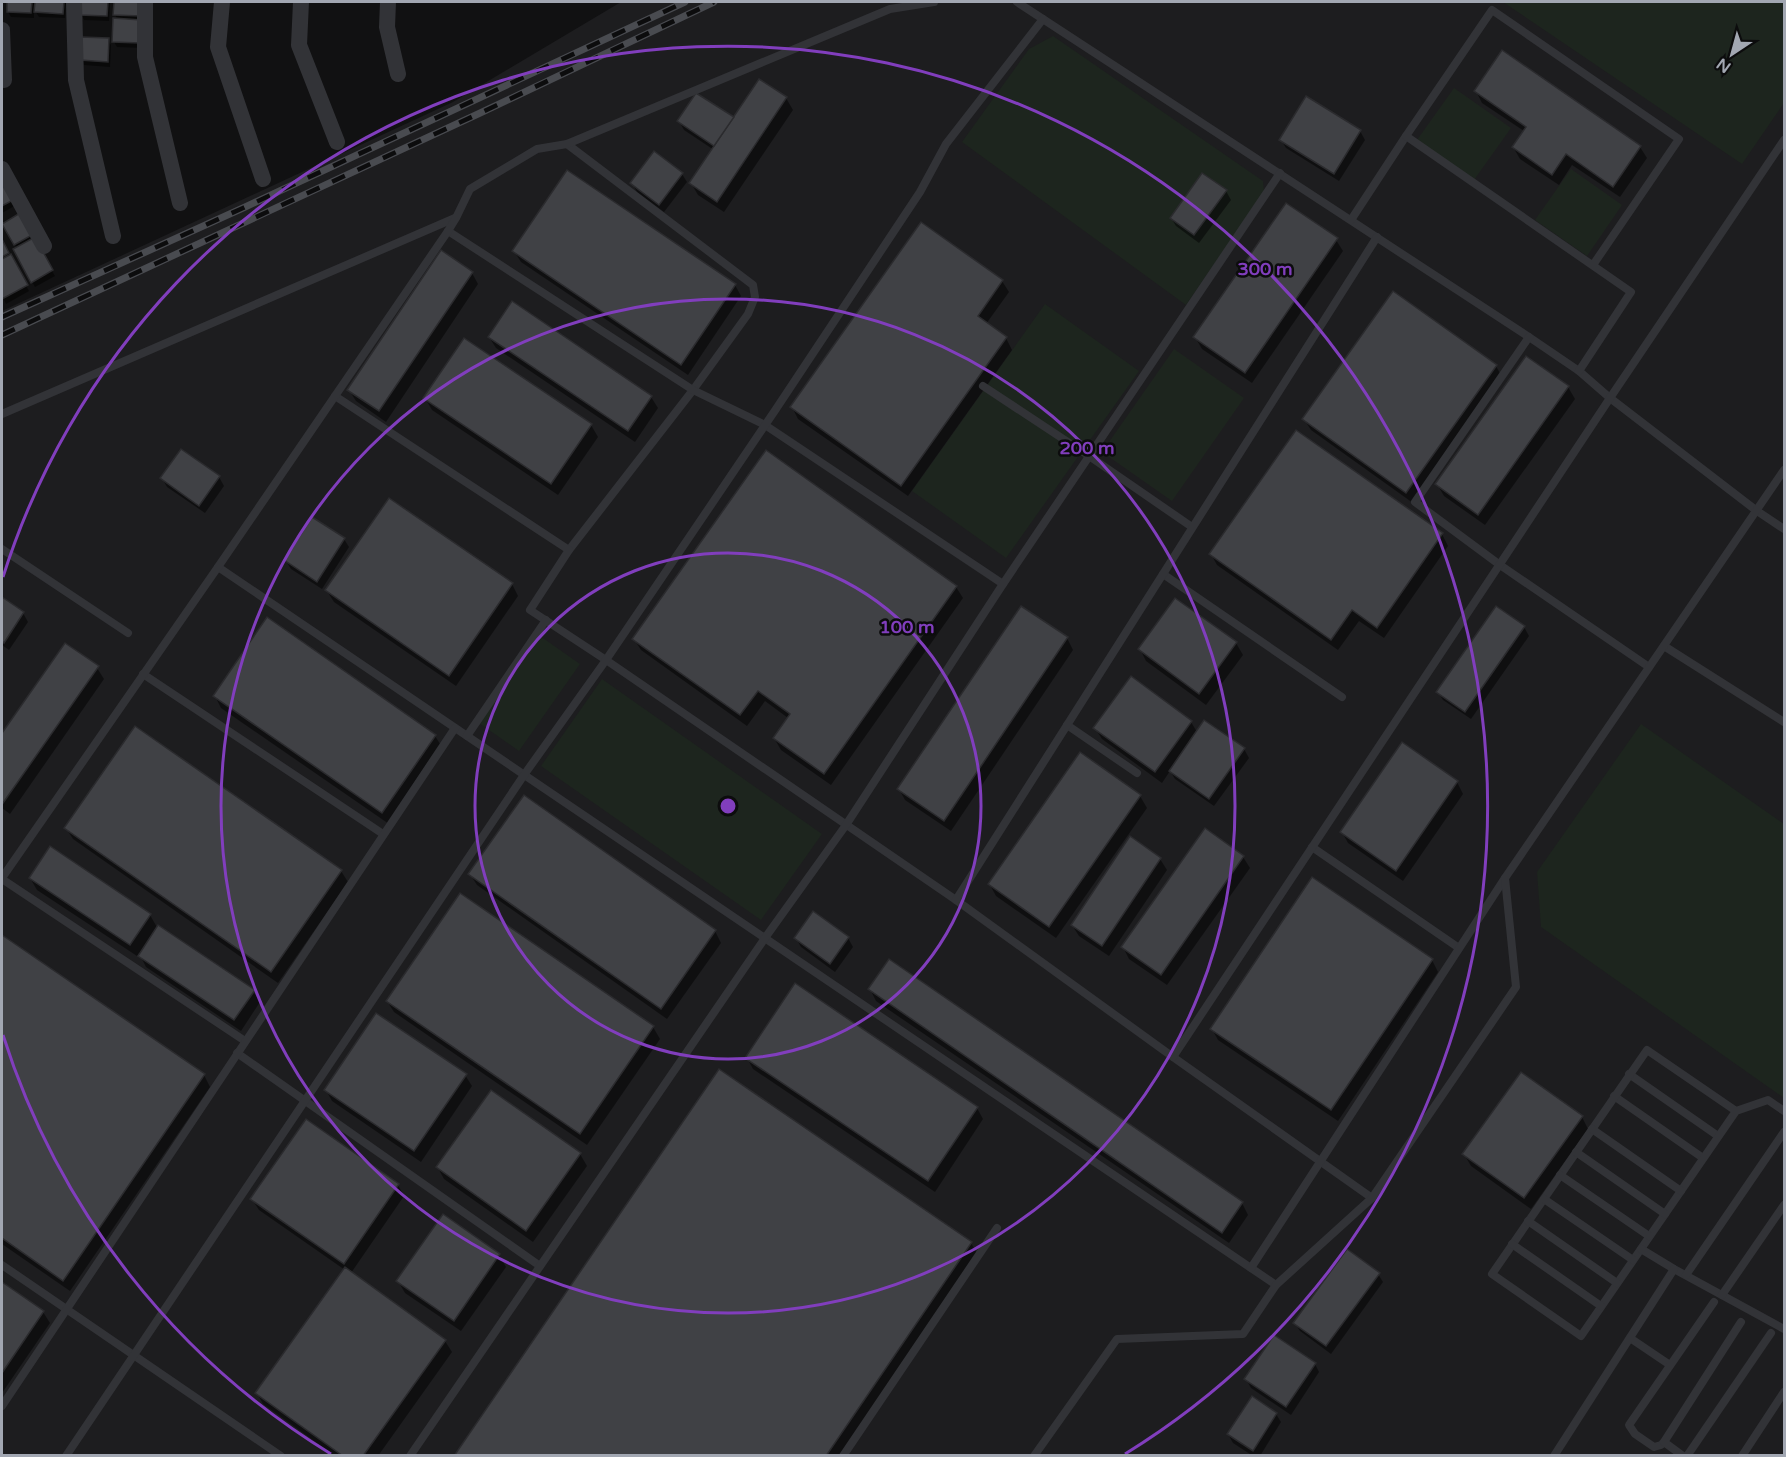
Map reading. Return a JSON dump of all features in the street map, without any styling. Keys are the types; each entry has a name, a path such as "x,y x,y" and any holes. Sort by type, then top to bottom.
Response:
{"street":[{"path":"74,2 76,80 113,236"},
{"path":"145,2 145,57 180,203"},
{"path":"222,2 218,47 263,179"},
{"path":"301,2 299,45 337,142"},
{"path":"388,2 387,27 398,74"},
{"path":"2,30 4,80"},
{"path":"2,169 44,246"}],"lane":[{"path":"245,1041 2,878 448,231 470,189 537,149 567,144 890,9 934,2"},
{"path":"1017,2 1579,371 1610,398 1757,511 1785,529"},
{"path":"1351,220 1492,10 1679,140 1593,265"},
{"path":"66,1455 524,775 606,660 765,425 920,192 946,144 1043,19"},
{"path":"1406,136 1631,292 1579,371"},
{"path":"1173,1057 1610,398 1785,140"},
{"path":"567,144 753,285 755,297 748,314 693,390 569,550 530,610 956,900 1372,1198"},
{"path":"410,1455 765,938 846,825 1003,584 1280,173"},
{"path":"2,414 456,218"},
{"path":"448,231 693,390 765,425 1003,584"},
{"path":"956,900 1377,237"},
{"path":"1529,337 1415,502 1500,565 1649,667"},
{"path":"983,386 1192,528"},
{"path":"335,396 569,550"},
{"path":"1251,1268 1505,878 1785,470"},
{"path":"2,549 128,633"},
{"path":"218,567 1276,1285"},
{"path":"1163,574 1342,697"},
{"path":"467,736 546,620"},
{"path":"1664,646 1785,722"},
{"path":"143,674 383,834"},
{"path":"1067,725 1137,773"},
{"path":"2,1406 455,728"},
{"path":"1312,847 1459,948"},
{"path":"1034,1455 1117,1339 1243,1334 1276,1285 1372,1198 1516,987 1505,878"},
{"path":"1736,1111 1647,1050 1492,1274 1581,1336 1736,1111 1768,1100 1785,1111"},
{"path":"237,1053 540,1266"},
{"path":"1629,1074 1719,1136"},
{"path":"1614,1096 1703,1158"},
{"path":"1592,1129 1681,1191"},
{"path":"1686,1275 1785,1132"},
{"path":"1576,1152 1665,1214"},
{"path":"1560,1175 1649,1236"},
{"path":"1544,1199 1633,1260"},
{"path":"1722,1295 1785,1205"},
{"path":"1528,1221 1617,1283"},
{"path":"843,1455 997,1228"},
{"path":"1512,1244 1601,1306"},
{"path":"1641,1249 1785,1329"},
{"path":"2,1265 281,1455"},
{"path":"1554,1455 1674,1269"},
{"path":"1714,1302 1629,1425 1635,1434 1654,1448 1664,1442 1741,1322"},
{"path":"1664,1442 1685,1455 1771,1333"},
{"path":"1630,1338 1670,1365"},
{"path":"1742,1455 1785,1392"}],"shaded area":[{"path":"621,2 1784,2 1784,1455 2,1455 2,311 453,102"},
{"path":"1503,2 1784,2 1784,103 1742,164"},
{"path":"1053,36 1263,181 1264,192 1186,305 962,142 1029,49"},
{"path":"1454,88 1511,128 1474,180 1417,140"},
{"path":"1571,169 1622,205 1587,256 1535,220"},
{"path":"1045,304 1139,371 1006,558 912,491"},
{"path":"1174,349 1244,398 1172,501 1102,452"},
{"path":"540,636 580,664 519,751 479,723"},
{"path":"602,679 822,834 761,920 541,766"},
{"path":"1641,724 1784,824 1784,1098 1541,927 1537,872"}],"building":[{"path":"7,2 32,2 31,13 7,12"},
{"path":"35,2 64,2 63,14 34,12"},
{"path":"80,2 108,2 107,16 79,15"},
{"path":"114,2 141,2 141,16 113,15"},
{"path":"113,18 141,20 140,43 112,42"},
{"path":"81,37 109,38 108,62 80,60"},
{"path":"1502,50 1641,146 1613,187 1566,154 1552,175 1512,147 1526,127 1474,91"},
{"path":"759,79 787,97 717,202 689,183"},
{"path":"696,93 734,117 714,146 677,121"},
{"path":"1306,96 1361,130 1334,174 1279,140"},
{"path":"654,151 683,173 659,205 630,183"},
{"path":"567,170 736,284 681,365 512,251"},
{"path":"1202,173 1227,190 1194,235 1170,218"},
{"path":"2,175 15,199 2,206"},
{"path":"1286,203 1338,238 1245,373 1193,337"},
{"path":"20,213 32,235 14,245 2,224"},
{"path":"921,222 1003,280 978,316 1007,337 901,486 790,407"},
{"path":"35,237 53,270 31,283 13,249"},
{"path":"2,239 9,253 2,257"},
{"path":"441,250 473,272 379,411 347,390"},
{"path":"11,254 28,285 2,299 2,259"},
{"path":"1393,291 1497,365 1406,493 1302,419"},
{"path":"512,301 652,396 628,431 488,337"},
{"path":"464,338 592,424 551,484 423,398"},
{"path":"1526,356 1569,386 1478,515 1435,484"},
{"path":"1296,430 1443,533 1377,628 1352,610 1331,640 1209,554"},
{"path":"181,449 220,476 199,506 160,478"},
{"path":"766,450 957,586 824,774 773,738 790,714 758,691 740,715 632,639"},
{"path":"389,498 513,583 449,676 325,590"},
{"path":"312,517 345,538 317,582 284,560"},
{"path":"2,597 24,612 4,643 2,641"},
{"path":"1175,598 1237,642 1199,694 1138,649"},
{"path":"1021,606 1068,637 944,821 897,789"},
{"path":"1496,606 1525,626 1465,712 1436,692"},
{"path":"267,617 436,735 382,813 213,696"},
{"path":"65,643 99,666 3,803 2,733"},
{"path":"1131,676 1192,721 1155,772 1093,728"},
{"path":"1204,720 1245,748 1209,799 1169,771"},
{"path":"135,726 342,870 271,972 64,828"},
{"path":"1402,742 1458,781 1396,871 1340,832"},
{"path":"1080,752 1141,795 1049,927 988,884"},
{"path":"524,795 716,930 661,1009 468,874"},
{"path":"1205,828 1244,856 1161,975 1121,947"},
{"path":"1130,836 1161,858 1102,946 1071,925"},
{"path":"50,846 151,914 130,945 29,878"},
{"path":"1312,877 1433,959 1331,1110 1210,1029"},
{"path":"460,893 654,1026 580,1134 386,1001"},
{"path":"813,911 849,937 830,964 794,938"},
{"path":"158,925 255,990 234,1020 138,956"},
{"path":"2,935 205,1074 63,1281 2,1238"},
{"path":"889,959 1243,1202 1222,1233 868,989"},
{"path":"795,983 978,1107 928,1181 745,1058"},
{"path":"376,1013 467,1074 414,1151 324,1090"},
{"path":"719,1069 972,1242 826,1456 454,1456"},
{"path":"1521,1072 1583,1116 1524,1198 1462,1154"},
{"path":"491,1090 581,1153 526,1231 436,1167"},
{"path":"306,1119 399,1184 344,1264 250,1199"},
{"path":"443,1214 500,1254 454,1321 396,1281"},
{"path":"1347,1249 1380,1273 1326,1346 1293,1323"},
{"path":"345,1267 446,1340 363,1456 343,1456 255,1393"},
{"path":"2,1282 44,1311 2,1373"},
{"path":"1274,1335 1316,1363 1286,1407 1244,1379"},
{"path":"1252,1396 1277,1413 1253,1451 1227,1434"}],"railway":[{"path":"2,317 243,208 685,2"},
{"path":"2,335 714,2"}]}
